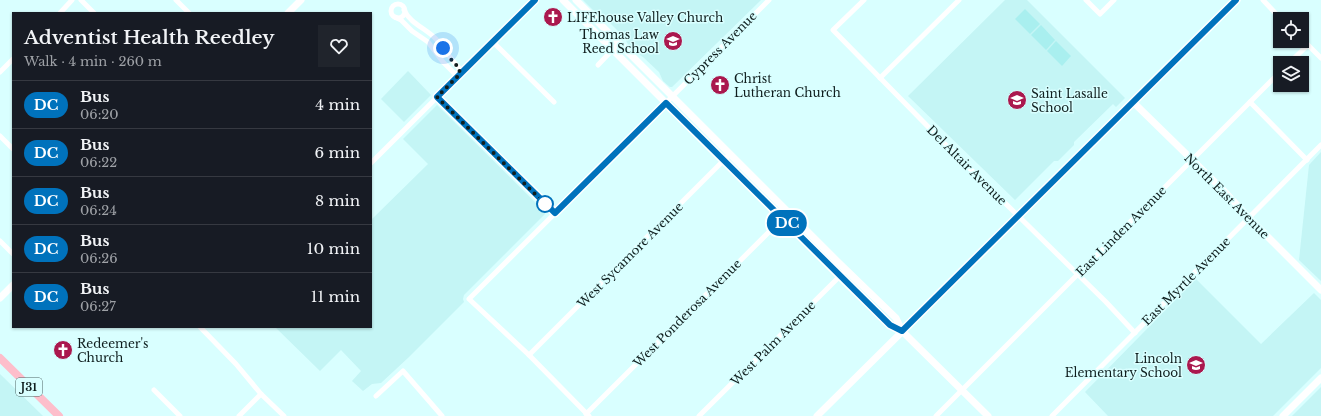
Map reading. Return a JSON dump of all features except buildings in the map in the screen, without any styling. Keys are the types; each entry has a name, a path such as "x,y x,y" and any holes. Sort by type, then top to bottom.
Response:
{"main road":[{"name":"J31","path":"0,358 59,416"}],"street":[{"path":"61,12 72,0"},
{"path":"81,0 93,12"},
{"path":"176,0 188,12"},
{"path":"289,12 301,0"},
{"path":"372,162 460,72 493,42 535,0"},
{"path":"563,0 890,325 902,331 988,416"},
{"path":"576,0 896,318 902,331"},
{"name":"Cypress Avenue","path":"529,355 469,299 768,0"},
{"name":"Del Altair Avenue","path":"864,0 833,30 1077,275 1106,302 1135,333"},
{"path":"880,78 959,0"},
{"path":"1086,0 1100,14 1114,0"},
{"path":"817,416 1236,0"},
{"path":"1263,0 1275,12"},
{"path":"400,5 412,21 436,39 460,72 454,73 443,62 428,42 396,17 391,12 394,6 400,5"},
{"path":"396,17 402,16 404,10"},
{"path":"493,42 554,102"},
{"path":"598,65 619,43"},
{"path":"1309,46 1321,58"},
{"path":"1296,56 1305,48"},
{"path":"0,72 12,60"},
{"name":"East Linden Avenue","path":"936,416 1273,79"},
{"path":"437,97 555,213"},
{"name":"North East Avenue","path":"1133,102 1222,189 1321,290"},
{"path":"1250,102 1307,160"},
{"path":"0,136 12,148"},
{"name":"East Myrtle Avenue","path":"1052,416 1321,145"},
{"name":"West Sycamore Avenue","path":"529,355 730,154"},
{"name":"West Ponderosa Avenue","path":"587,415 788,212"},
{"path":"0,241 12,253"},
{"name":"West Palm Avenue","path":"699,416 846,270"},
{"path":"0,298 12,286"},
{"path":"201,328 236,364 261,394 284,416"},
{"path":"529,355 587,415"},
{"path":"376,396 403,371 442,416"},
{"path":"1283,416 1321,378"},
{"path":"154,390 180,416"},
{"path":"239,416 261,394"}],"shaded area":[{"name":"Thomas Law Reed School","path":"583,0 761,0 672,87 670,87 663,81 659,72 629,46 624,37 601,14 593,10"},
{"name":"Saint Lasalle School","path":"1005,0 1027,0 1125,98 1116,107 1113,104 1074,142 1074,145 1058,161 1054,161 1015,200 908,96"},
{"path":"1025,9 1040,24 1030,34 1015,19"},
{"path":"1041,25 1055,40 1046,50 1031,35"},
{"path":"1056,41 1071,56 1062,66 1047,51"},
{"path":"408,71 431,95 404,122 381,99"},
{"path":"437,105 544,211 545,214 464,295 464,302 409,357 381,383 372,384 363,391 352,381 361,371 341,350 320,371 276,328 372,328 372,219 428,164 403,139"},
{"path":"1321,152 1321,281 1299,260 1309,165"},
{"name":"Lincoln Elementary School","path":"1196,279 1261,344 1314,293 1321,300 1321,368 1273,416 1108,416 1085,392"},
{"path":"0,374 43,416 0,416"},
{"path":"1321,387 1321,416 1292,416"}],"bus line":[{"name":"DC","path":"535,0 437,97 555,213 666,103 817,252 848,285 890,325 902,331 1236,0"}],"place":[{"name":"LIFEhouse Valley Church","path":"553,17"},
{"name":"Thomas Law Reed School","path":"673,41"},
{"name":"Christ Lutheran Church","path":"720,85"},
{"name":"Saint Lasalle School","path":"1017,100"},
{"name":"Redeemer's Church","path":"63,350"},
{"name":"Lincoln Elementary School","path":"1196,365"}],"route":[{"path":"443,48 459,68 460,74 437,97 545,204"}]}
